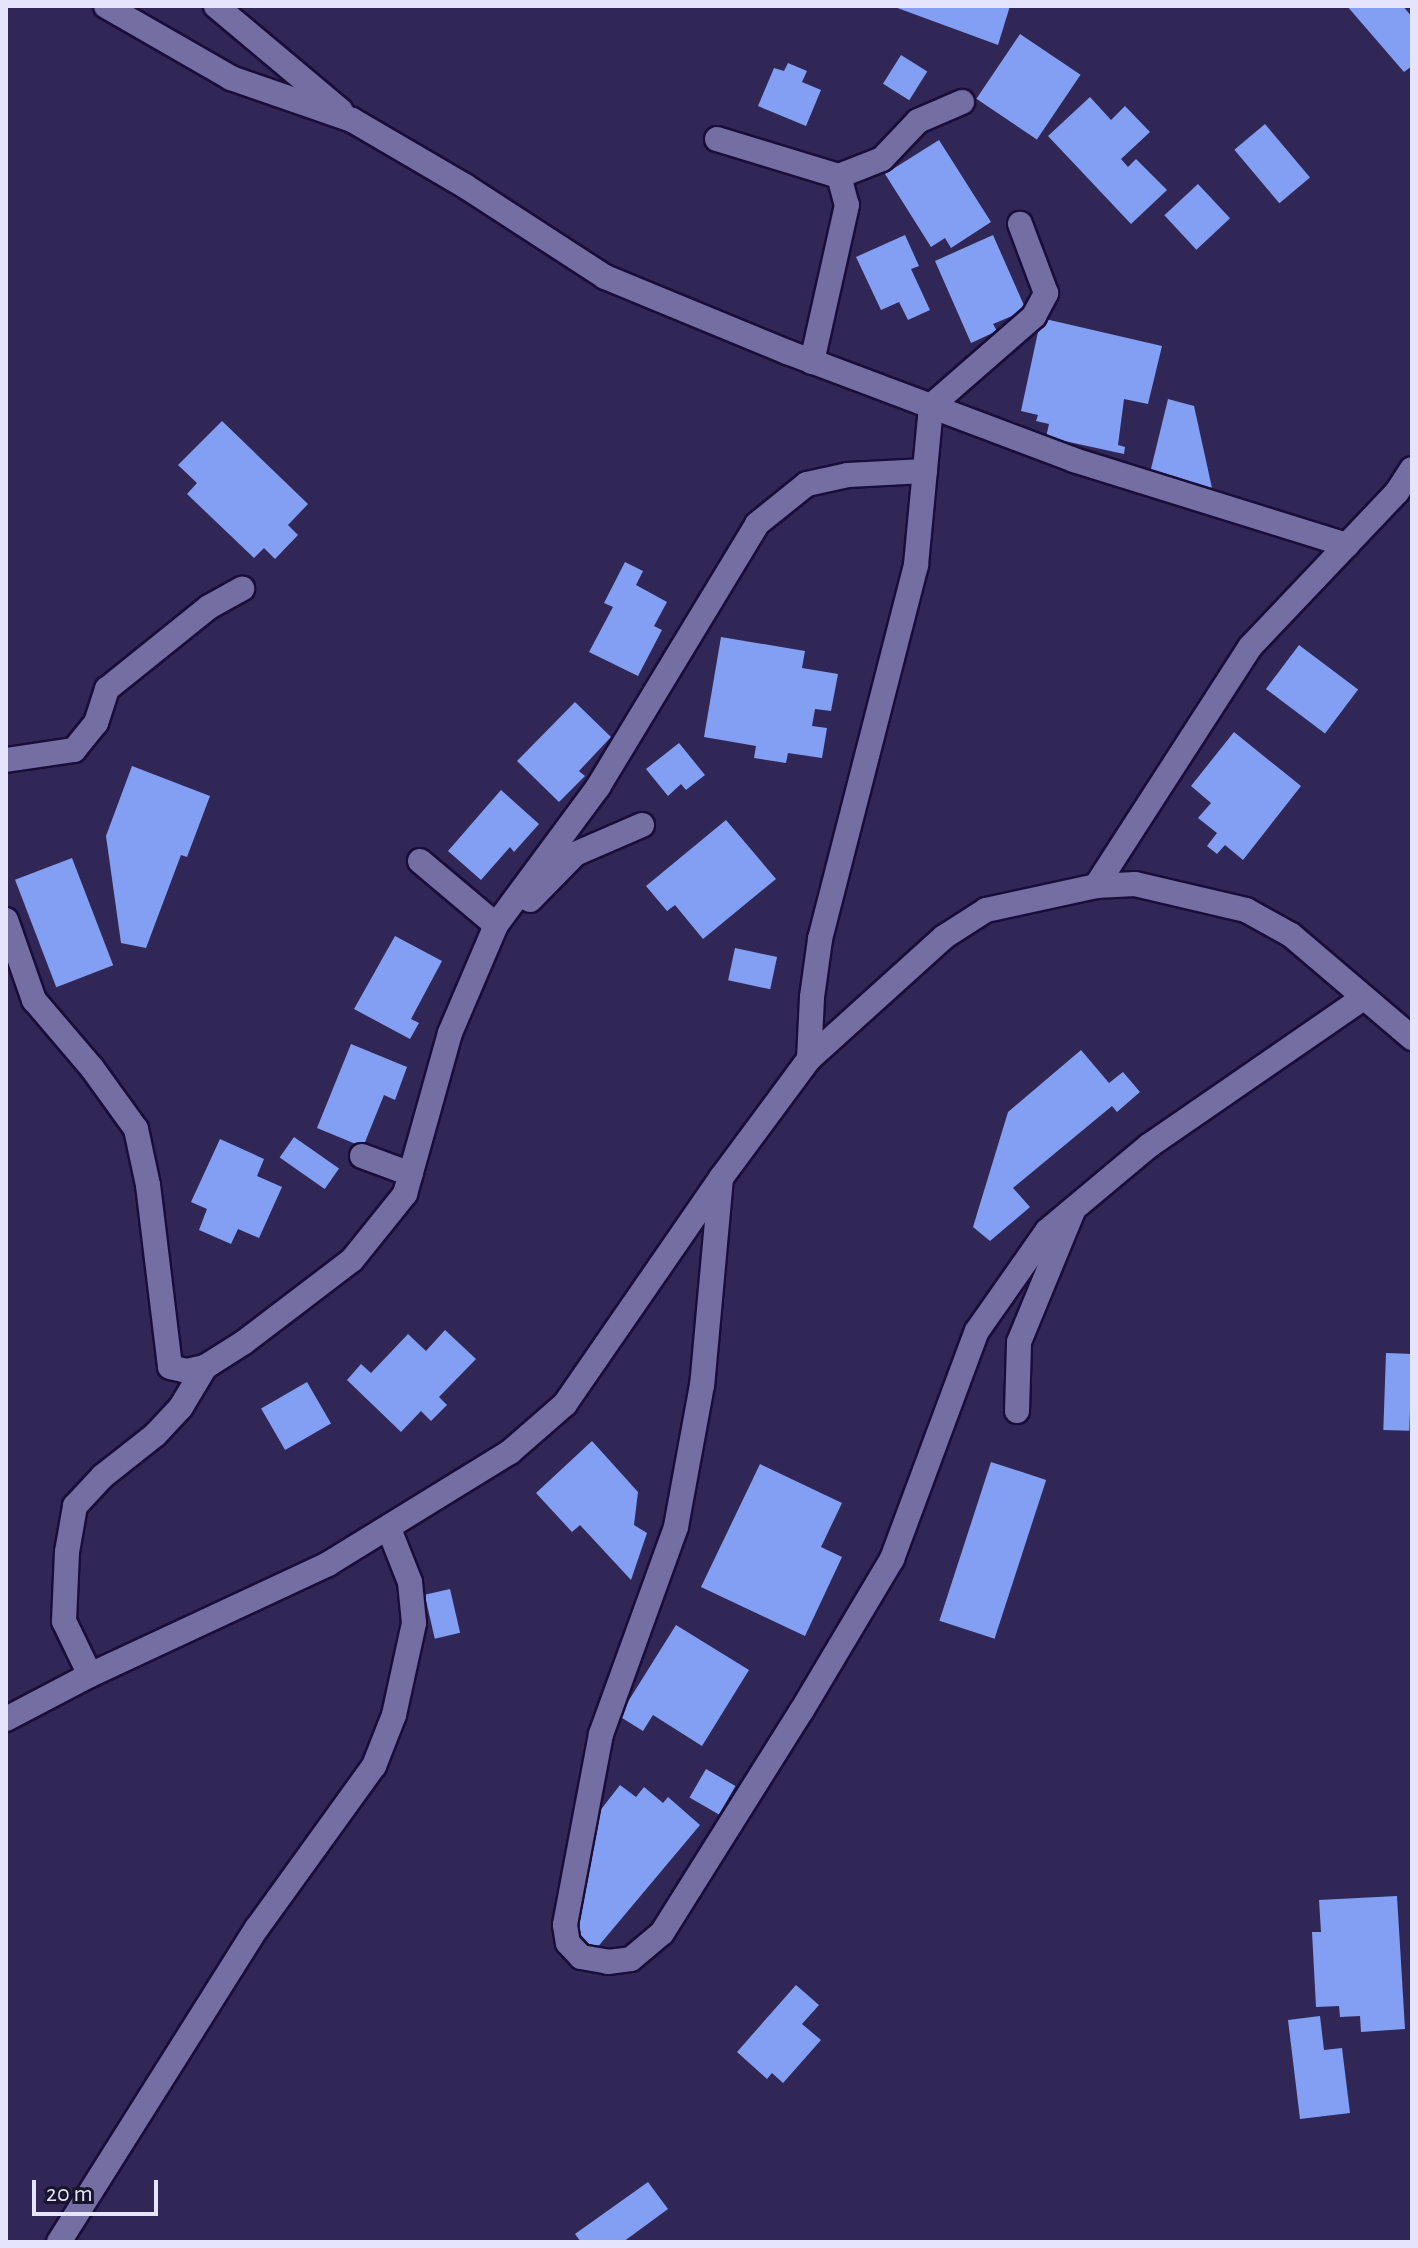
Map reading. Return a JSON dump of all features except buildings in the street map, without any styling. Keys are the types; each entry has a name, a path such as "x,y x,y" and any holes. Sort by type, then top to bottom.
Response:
{"street":[{"path":"106,6 231,78 352,120"},
{"path":"216,6 352,120 465,186 605,277 812,362 1074,460 1347,545"},
{"path":"717,139 839,176 882,159 918,121 962,102"},
{"path":"812,362 847,205 839,176"},
{"path":"809,1059 812,997 820,939 916,565 931,406 1034,316 1046,293 1020,224"},
{"path":"1096,886 1250,647 1397,492 1412,469"},
{"path":"6,920 34,1000 92,1068 136,1129 148,1185 170,1367 187,1371 205,1367 243,1343 352,1260 405,1194 450,1033 491,934 598,787 757,524 807,484 848,475 925,471"},
{"path":"6,760 74,750 96,723 107,689 209,607 242,589"},
{"path":"491,934 575,854 642,825"},
{"path":"420,861 491,934"},
{"path":"6,1719 90,1675 328,1564 510,1452 565,1404 721,1178 809,1059 944,937 986,910 1096,886 1135,884 1246,910 1291,935 1362,999 1412,1038"},
{"path":"721,1178 702,1385 676,1527 601,1734 565,1925 568,1943 581,1957 608,1962 631,1959 662,1933 802,1710 892,1559 977,1331 1047,1231 1150,1145 1362,999"},
{"path":"362,1156 411,1174"},
{"path":"1017,1411 1019,1342 1074,1208"},
{"path":"90,1675 64,1621 67,1552 75,1506 103,1476 155,1435 181,1407 205,1367"},
{"path":"59,2242 257,1928 374,1766 394,1715 414,1623 410,1582 389,1529"}]}
